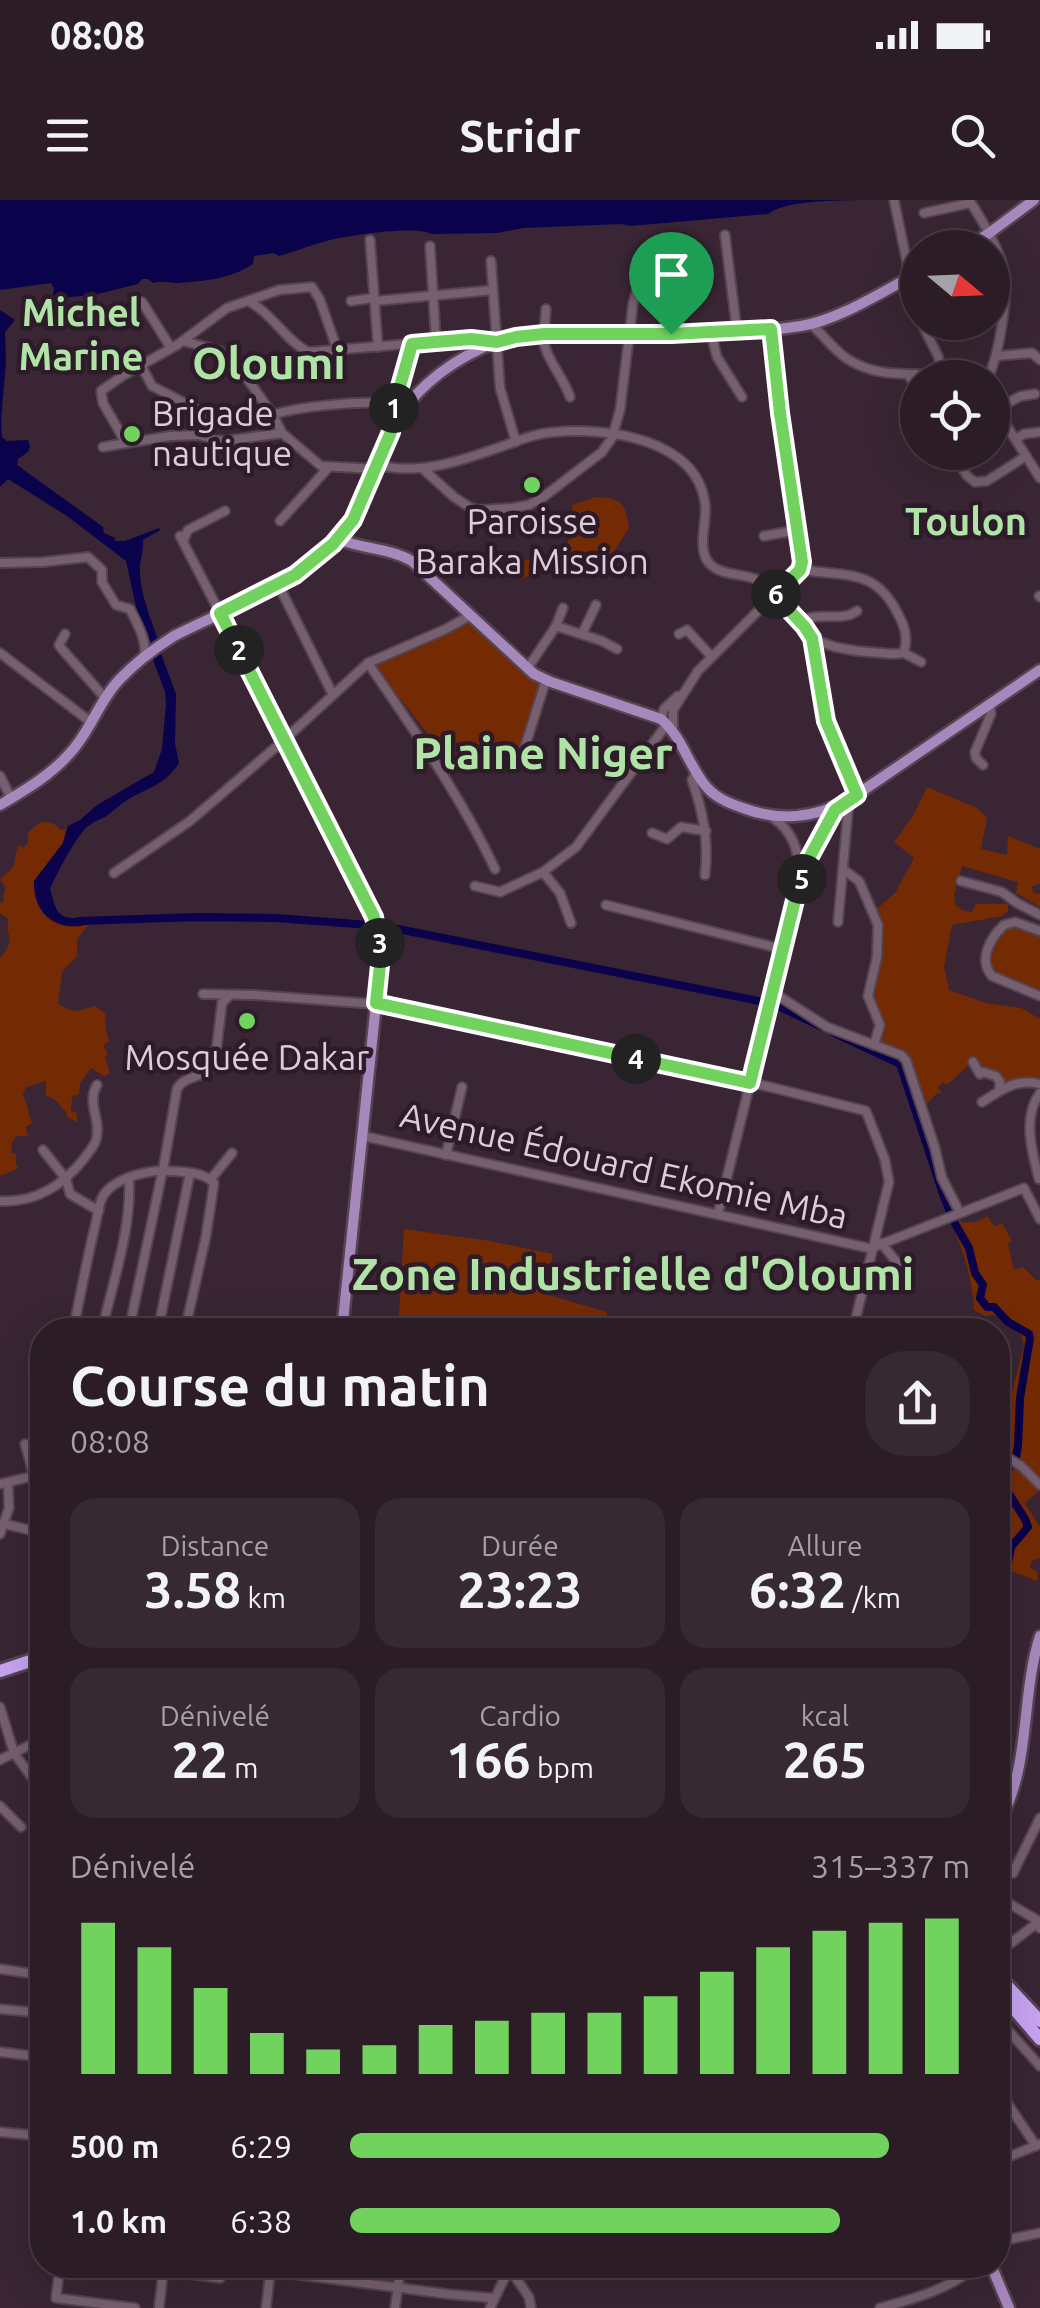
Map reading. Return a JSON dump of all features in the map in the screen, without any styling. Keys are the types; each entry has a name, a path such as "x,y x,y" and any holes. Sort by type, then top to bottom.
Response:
{"highway":[{"path":"0,1669 30,1661"},
{"path":"0,1679 30,1670"},
{"path":"1010,1989 1040,2021"},
{"path":"1010,2006 1040,2040"}],"main road":[{"path":"993,230 1034,200"},
{"path":"0,808 64,760 119,680 151,652 278,584 345,539 391,432 420,392 444,370 497,342 543,334 737,332 811,324 900,282"},
{"path":"345,539 412,561 528,669 546,680 644,712 667,725 708,790 722,800 774,816 802,817 844,802 1040,670"},
{"path":"220,613 374,917 379,934 381,956 343,1318"},
{"path":"0,808 44,782 72,758 126,674"},
{"path":"1010,1800 1034,1700 1032,1665 1040,1636"},
{"path":"997,2278 1010,2308"}],"street":[{"path":"894,200 900,231"},
{"path":"924,213 970,202 986,230"},
{"path":"725,235 737,332"},
{"path":"370,240 378,347"},
{"path":"430,246 436,342"},
{"path":"423,469 454,497 480,510 522,507 542,498 594,460 608,444 620,410 635,293 648,248"},
{"path":"491,260 501,398 516,442"},
{"path":"126,443 102,404 100,393 234,304 279,290 312,288 337,350"},
{"path":"351,301 493,290"},
{"path":"248,301 304,351 471,339 497,342"},
{"path":"142,302 170,348"},
{"path":"546,309 546,355 570,397"},
{"path":"811,324 855,364 874,371 900,373"},
{"path":"667,725 673,705 698,670 800,570 771,329"},
{"path":"711,332 717,356 742,396"},
{"path":"183,340 220,351"},
{"path":"995,360 998,340"},
{"path":"391,432 412,344"},
{"path":"996,356 1032,353 1040,360"},
{"path":"141,365 152,386 198,410 210,437"},
{"path":"242,370 282,433 328,468 423,469 555,432 613,433 674,455 692,470 705,500 706,559 722,571 760,581 812,638 844,802 844,870 838,922"},
{"path":"1010,400 1035,394"},
{"path":"273,415 373,402 395,404"},
{"path":"1010,430 1040,478"},
{"path":"1016,439 1040,432"},
{"path":"102,447 170,436 200,435 224,441 282,433"},
{"path":"1010,467 1026,456"},
{"path":"280,521 328,468"},
{"path":"964,470 976,482 988,481 1005,470"},
{"path":"220,613 182,538 188,530 225,511"},
{"path":"764,536 798,530"},
{"path":"0,563 88,558 102,570 102,582 112,600 130,609 146,651 151,652"},
{"path":"800,570 852,575 876,584 890,599 905,628 904,652"},
{"path":"278,584 333,695"},
{"path":"582,634 596,605"},
{"path":"528,669 564,608"},
{"path":"801,622 810,616 848,617 857,612"},
{"path":"114,873 176,832 368,663 472,614"},
{"path":"556,626 602,640 617,649"},
{"path":"679,634 687,630 692,633 711,656"},
{"path":"65,634 59,645 106,699"},
{"path":"812,638 835,648 904,652 921,662"},
{"path":"0,653 92,723"},
{"path":"368,663 457,797 495,868"},
{"path":"521,759 546,680"},
{"path":"982,765 975,752 991,714 990,704"},
{"path":"644,712 673,705"},
{"path":"475,886 500,892 543,872 576,847 672,720 673,705"},
{"path":"696,773 692,780 706,831 705,875"},
{"path":"0,776 11,798"},
{"path":"796,896 804,858 844,802"},
{"path":"718,1214 796,896 819,837 844,802"},
{"path":"774,816 790,828 806,868"},
{"path":"774,816 793,840 799,855 799,877"},
{"path":"652,833 668,839 680,827 706,831"},
{"path":"844,870 860,882 878,924 877,957 868,996 880,1024 874,1045"},
{"path":"543,872 560,892 572,923"},
{"path":"961,881 1002,892 1040,915"},
{"path":"606,905 782,949"},
{"path":"1040,931 1015,922 1006,924 998,930 984,962 992,976 1040,996"},
{"path":"204,994 376,1003 866,1111 889,1174 857,1318"},
{"path":"771,994 827,1027 906,1060 954,1212"},
{"path":"131,1318 177,1089 183,1080 203,1075 215,1061 222,1003 230,995"},
{"path":"972,1062 980,1074 996,1076 999,1091"},
{"path":"982,1102 1014,1083 1040,1084"},
{"path":"0,1201 16,1202 66,1180 96,1141 92,1098 97,1084"},
{"path":"446,1155 462,1086"},
{"path":"876,1246 954,1212 978,1208 1039,1179 1030,1130 1033,1104 1040,1093"},
{"name":"Avenue Édouard Ekomie Mba","path":"363,1136 876,1246"},
{"path":"43,1150 66,1180 70,1194 98,1211"},
{"path":"211,1179 232,1154"},
{"path":"76,1318 104,1194 129,1178 162,1170 190,1172 211,1179 214,1186 187,1318"},
{"path":"160,1318 190,1172"},
{"path":"105,1318 125,1225 129,1178"},
{"path":"1024,1188 1040,1219"},
{"path":"876,1246 908,1276"},
{"path":"25,1444 30,1456"},
{"path":"1010,1459 1040,1485"},
{"path":"30,1477 4,1484 10,1503 2,1529 30,1532"},
{"path":"0,1707 14,1753 30,1775"},
{"path":"0,1760 30,1745"},
{"path":"0,1806 21,1827"},
{"path":"1013,1874 1040,1818"},
{"path":"1010,1904 1039,1922 1011,1943"},
{"path":"0,1969 30,1973"},
{"path":"0,2008 30,2012"},
{"path":"1010,2032 1040,2066"},
{"path":"0,2052 30,2056"},
{"path":"1010,2106 1038,2145 1010,2156"},
{"path":"0,2132 30,2135"},
{"path":"1010,2239 1040,2233"},
{"path":"58,2278 56,2298 135,2308"},
{"path":"159,2308 163,2278"},
{"path":"266,2308 269,2278"},
{"path":"337,2278 492,2303 504,2278"},
{"path":"395,2308 399,2278"},
{"path":"518,2278 530,2308"},
{"path":"880,2308 961,2278"}],"shaded area":[{"path":"0,200 857,200 798,204 768,214 630,226 364,234 279,256 254,256 253,264 217,278 178,283 142,279 138,284 94,295 57,298 51,283 0,290"},
{"path":"0,310 15,320 5,332 2,437 7,441 28,440 30,447 17,465 103,527 104,533 115,541 160,530 143,540 140,564 142,590 158,640 149,647 126,561 67,516 8,479 0,487"},
{"path":"596,497 617,500 628,520 629,528 607,562 560,576 558,567 522,578 521,567 515,562 561,554 575,529 572,505"},
{"path":"473,622 519,667 544,683 521,755 495,747 471,762 441,751 373,664"},
{"path":"160,651 176,694 175,744 179,763 162,781 83,831 50,889 60,914 86,917 89,924 58,923 43,912 34,881 63,843 68,826 154,772 162,749 166,704 152,657"},
{"path":"927,787 977,808 987,817 981,849 1007,855 1008,836 1040,849 1040,884 1032,886 1033,893 1040,894 1040,907 1016,893 1018,882 962,866 954,895 956,906 972,912 976,904 1008,904 1008,911 1002,916 952,925 944,967 949,990 986,1003 1021,1008 1040,1019 1040,1084 999,1091 1000,1082 972,1062 947,1085 942,1082 940,1094 922,1109 906,1060 874,1045 880,1024 868,996 877,957 873,912 895,893 914,858 894,842"},
{"path":"39,823 66,829 63,843 36,878 42,913 70,926 89,924 77,939 77,956 62,972 58,1003 75,1010 94,1006 105,1013 109,1041 103,1046 110,1073 104,1076 91,1068 80,1083 79,1094 72,1097 71,1112 76,1111 78,1122 67,1117 58,1103 46,1096 46,1081 26,1087 23,1094 32,1123 26,1127 28,1136 16,1136 11,1145 19,1168 0,1176 0,958 9,942 9,919 0,913 6,888 0,879 13,867 18,846 28,843 28,833"},
{"path":"1016,927 1040,935 1040,992 1003,978 990,963 990,950 997,937"},
{"path":"956,1216 962,1223 987,1216 994,1226 1002,1223 1012,1241 1008,1243 1014,1270 1023,1267 1040,1280 1040,1481 1033,1484 1039,1491 1025,1503 1040,1527 1040,1558 1032,1561 1030,1567 1038,1572 1037,1581 1010,1571 1010,1401 1024,1345 1021,1335 1010,1327 1010,1318 985,1316 974,1310 966,1263 949,1219"},
{"path":"404,1229 553,1254 545,1294 607,1312 606,1318 399,1318"}],"waterway":[{"path":"79,921 276,918 383,926 774,1004 822,1027"},
{"path":"834,1033 900,1064 942,1191 983,1285 980,1298 1004,1318"},
{"path":"1010,1323 1030,1338 1020,1398 1018,1446 1010,1466"},
{"path":"1010,1496 1028,1527 1010,1552"}],"place":[{"name":"Brigade nautique","path":"132,434"},
{"name":"Paroisse Baraka Mission","path":"532,485"},
{"name":"Mosquée Dakar","path":"247,1021"}],"district":[{"name":"Michel Marine","path":"81,335"},
{"name":"Oloumi","path":"269,363"},
{"name":"Toulon","path":"966,522"},
{"name":"Plaine Niger","path":"543,753"},
{"name":"Zone Industrielle d'Oloumi","path":"633,1274"}],"route":[{"path":"771,329 802,562 800,570 775,595 812,638 823,712 857,795 835,810 809,858 750,1083 376,1003 381,956 374,917 220,613 295,575 333,544 353,520 391,432 412,344 471,339 497,342 544,334 671,334 771,329"}]}
